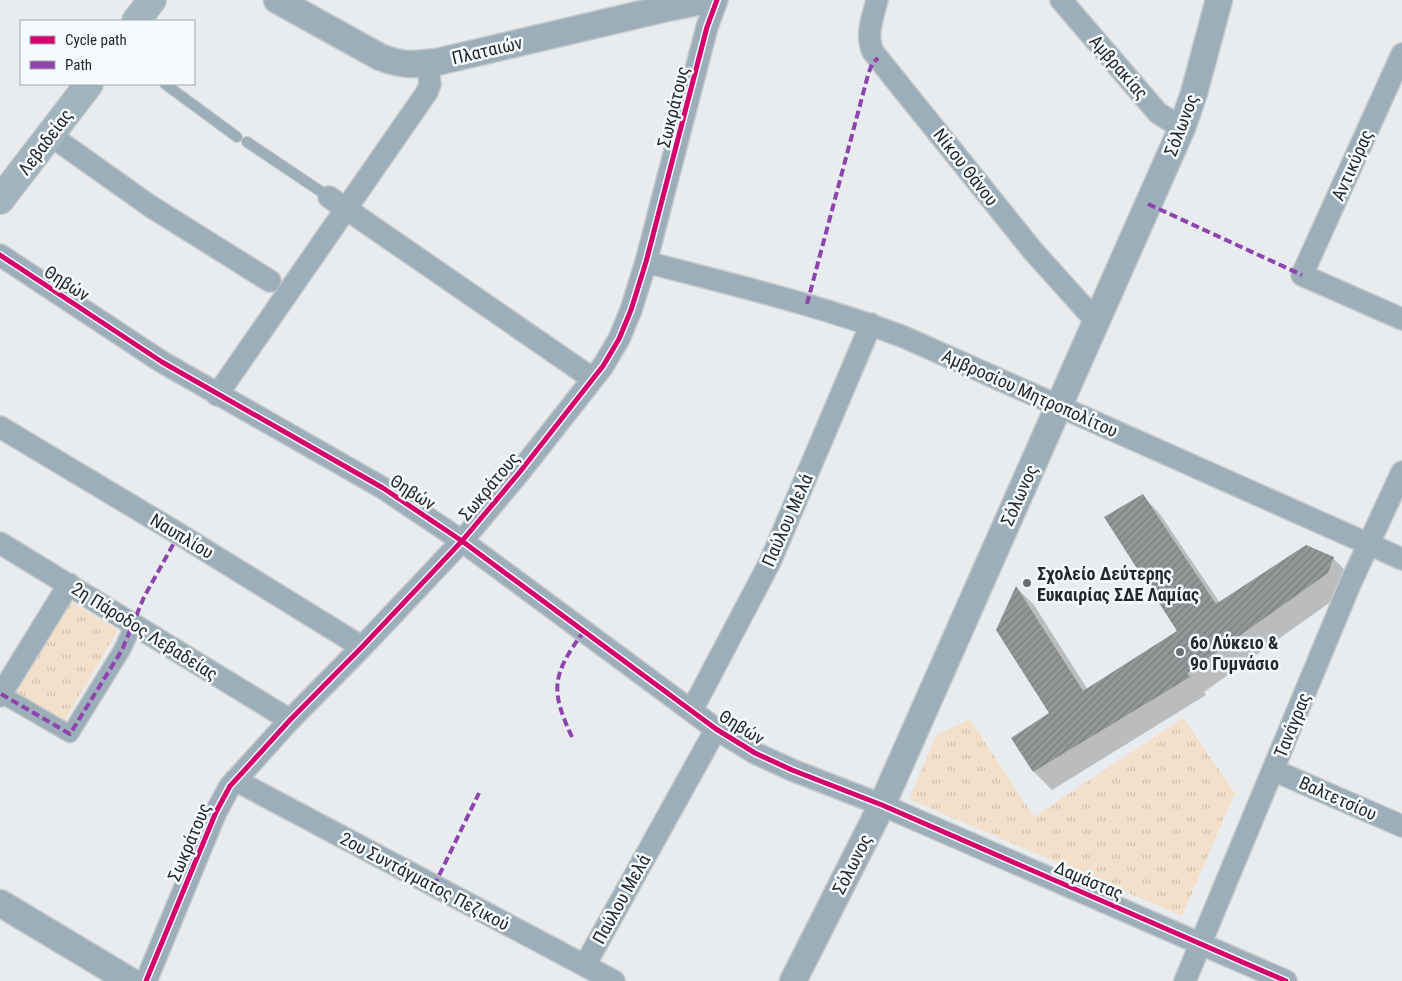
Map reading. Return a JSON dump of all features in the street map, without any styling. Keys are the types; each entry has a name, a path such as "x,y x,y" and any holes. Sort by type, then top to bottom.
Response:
{"main road":[{"path":"137,20 152,0"},
{"name":"Λεβαδείας","path":"0,200 88,85"}],"street":[{"name":"Πλαταιών","path":"277,0 380,57 405,64 428,63 708,0"},
{"name":"Σωκράτους","path":"146,981 216,812 235,780 462,540 519,473 593,379 612,351 631,310 646,262 707,27 717,0"},
{"name":"Νίκου Θάνου","path":"877,0 869,36 870,45 878,58 1033,251 1096,321"},
{"name":"Αμβρακίας","path":"1061,0 1158,113 1182,128"},
{"name":"Σόλωνος","path":"793,981 882,805 1182,128 1194,93 1219,0"},
{"name":"Αντικύρας","path":"1402,54 1302,275 1402,319"},
{"path":"217,395 427,92 430,84 428,63"},
{"path":"50,135 150,206 270,281"},
{"path":"329,196 593,379"},
{"name":"Θηβών","path":"0,255 162,362 383,488 462,540 716,729 755,753 792,770 882,805"},
{"name":"Αμβροσίου Μητροπολίτου","path":"646,262 807,304 871,324 1058,405 1402,559"},
{"name":"Παύλου Μελά","path":"692,710 770,562 871,324"},
{"name":"Ναυπλίου","path":"0,427 179,534 362,647"},
{"name":"Τανάγρας","path":"1185,981 1368,544 1402,472"},
{"name":"2η Πάροδος Λεβαδείας","path":"0,542 290,720"},
{"path":"69,584 2,690 70,734 122,650 134,624"},
{"name":"Παύλου Μελά","path":"585,965 716,729"},
{"name":"Βαλτετσίου","path":"1273,770 1402,826"},
{"name":"2ου Συντάγματος Πεζικού","path":"235,780 614,981"},
{"name":"Δαμάστας","path":"882,805 1286,981"},
{"path":"0,903 130,981"}],"lane":[{"path":"166,85 237,137"},
{"path":"247,142 329,196"}],"green space":[{"path":"71,602 118,630 65,720 16,692"},
{"path":"1183,718 1235,793 1182,916 909,799 936,735 970,719 1034,817"}],"building":[{"name":"6ο Λύκειο & 9ο Γυμνάσιο","path":"1143,494 1216,604 1306,545 1334,557 1328,573 1187,673 1190,677 1033,772 1011,738 1049,713 996,630 1016,586 1083,691 1177,631 1104,517"}],"marked path":[{"path":"807,304 868,75 872,64 878,58"},
{"path":"1148,204 1302,275"},
{"path":"1,694 70,734 122,650 144,597 179,534"},
{"path":"572,737 560,706 558,682 566,659 584,631"},
{"path":"434,886 479,793"}],"cycle path":[{"path":"146,981 216,812 230,786 290,720 462,541 519,473 603,366 619,339 631,310 646,262 707,27 717,0"},
{"path":"0,255 162,362 383,488 462,541 716,729 755,753 792,770 882,805 1286,981"}],"place":[{"name":"Σχολείο Δεύτερης Ευκαιρίας ΣΔΕ Λαμίας","path":"1027,583"},
{"name":"6ο Λύκειο & 9ο Γυμνάσιο","path":"1180,652"}]}
